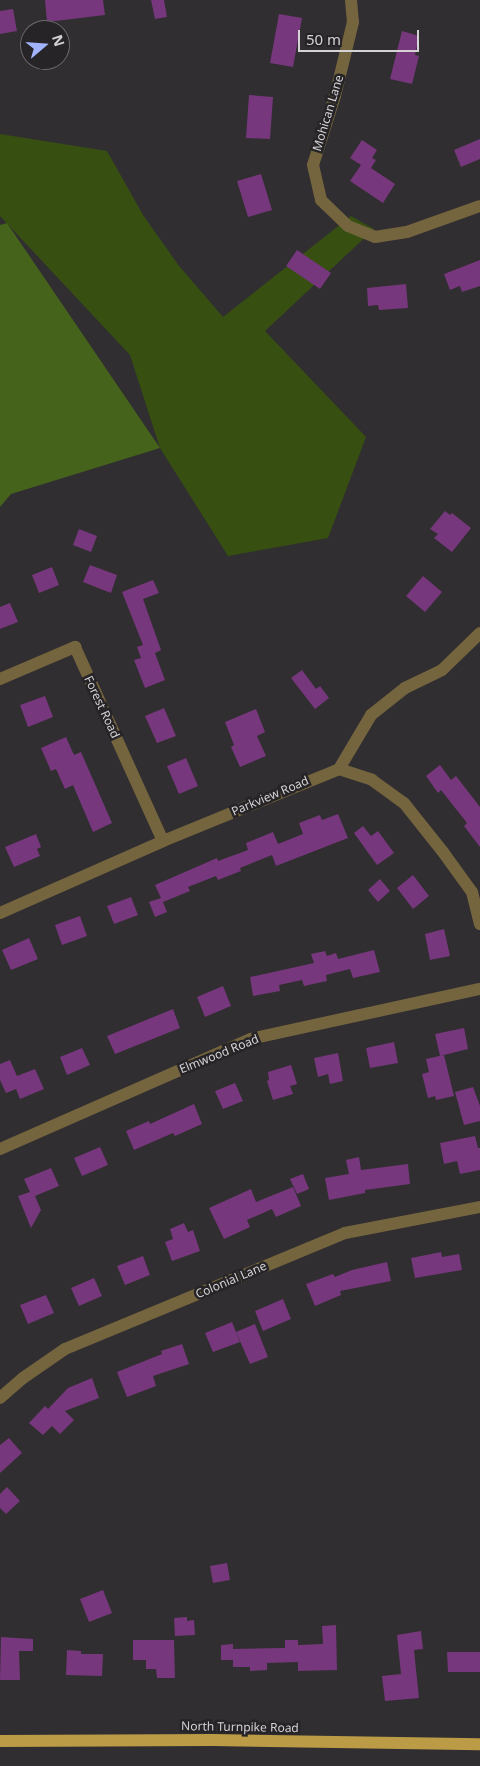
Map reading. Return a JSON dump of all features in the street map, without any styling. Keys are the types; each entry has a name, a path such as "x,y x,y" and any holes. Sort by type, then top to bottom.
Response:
{"main road":[{"name":"North Turnpike Road","path":"0,1740 212,1740 480,1744"}],"street":[{"name":"Mohican Lane","path":"351,0 353,22 335,96 313,165 321,200 348,226 375,237 407,232 480,206"},
{"path":"480,633 442,670 406,688 371,715 339,769 372,780 404,803 444,852 472,892 480,924"},
{"name":"Forest Road","path":"0,679 75,647 163,840"},
{"name":"Parkview Road","path":"0,913 163,840 339,769"},
{"name":"Elmwood Road","path":"0,1149 250,1039 480,989"},
{"name":"Colonial Lane","path":"0,1398 23,1378 65,1349 345,1233 480,1207"}],"green space":[{"path":"0,134 107,151 143,215 179,266 223,317 351,216 374,229 265,331 366,437 328,538 228,556 160,448 130,355 0,216"},
{"path":"7,223 160,448 11,494 0,507 0,225"}],"building":[{"path":"45,0 103,0 105,15 47,20"},
{"path":"151,0 164,0 167,17 155,19"},
{"path":"13,9 17,31 0,34 0,11"},
{"path":"279,14 302,18 293,67 270,63"},
{"path":"402,31 419,36 415,55 419,56 412,84 390,79"},
{"path":"249,95 273,97 270,139 246,138"},
{"path":"480,139 480,159 461,167 454,150"},
{"path":"362,140 377,150 372,158 376,160 371,168 395,184 383,203 350,181 361,165 350,158"},
{"path":"261,174 272,210 248,217 237,181"},
{"path":"297,250 331,273 320,289 286,266"},
{"path":"480,260 480,286 462,292 460,286 450,290 444,274"},
{"path":"406,284 408,308 379,310 378,305 368,306 367,288"},
{"path":"445,511 450,515 452,513 471,528 452,552 434,538 438,534 430,529"},
{"path":"79,529 97,536 91,552 73,545"},
{"path":"90,565 117,575 111,593 83,582"},
{"path":"52,567 59,585 39,593 32,575"},
{"path":"423,576 442,592 425,612 406,596"},
{"path":"153,580 159,593 143,599 161,650 155,653 165,680 145,688 134,660 141,658 137,647 143,645 122,592"},
{"path":"10,603 18,622 0,629 0,607"},
{"path":"302,670 316,689 320,686 329,698 315,709 291,678"},
{"path":"45,696 53,717 28,727 20,705"},
{"path":"164,708 176,736 157,743 145,716"},
{"path":"256,709 265,732 257,736 266,756 240,767 231,747 234,745 225,722"},
{"path":"66,737 74,755 81,752 112,823 93,832 73,785 65,789 56,769 51,771 41,748"},
{"path":"186,758 198,786 179,794 167,766"},
{"path":"440,765 451,780 456,776 480,807 480,847 464,826 467,823 441,790 438,793 426,776"},
{"path":"338,814 348,838 276,866 272,855 240,868 241,871 218,880 216,876 188,887 190,891 163,902 167,912 155,917 149,902 161,898 155,885 217,858 218,861 248,850 246,843 273,832 278,844 303,834 299,823 320,815 322,820"},
{"path":"363,826 371,836 378,831 394,853 377,865 354,833"},
{"path":"36,834 41,847 37,849 40,856 14,867 5,847"},
{"path":"413,875 429,896 413,909 397,888"},
{"path":"380,879 390,891 378,902 368,890"},
{"path":"131,897 138,915 114,924 107,906"},
{"path":"80,916 87,936 62,945 55,925"},
{"path":"444,929 450,956 430,960 425,934"},
{"path":"29,938 38,959 11,970 2,950"},
{"path":"374,950 380,972 353,978 350,969 326,975 327,981 304,986 302,980 279,985 280,991 253,996 250,977 314,963 311,954 325,951 327,956 336,953 338,959"},
{"path":"223,986 231,1006 205,1017 197,997"},
{"path":"173,1009 180,1028 115,1054 107,1036"},
{"path":"464,1028 468,1049 440,1056 435,1034"},
{"path":"394,1042 398,1063 370,1068 366,1048"},
{"path":"82,1048 90,1065 67,1075 60,1057"},
{"path":"338,1053 343,1081 330,1084 328,1074 318,1077 314,1058"},
{"path":"444,1055 454,1096 436,1100 435,1096 428,1098 422,1074 429,1072 426,1059"},
{"path":"10,1060 17,1076 35,1069 44,1089 20,1099 16,1089 6,1093 0,1080 0,1064"},
{"path":"291,1065 297,1084 290,1086 293,1094 273,1100 267,1081 269,1080 268,1072"},
{"path":"235,1083 243,1101 223,1109 215,1091"},
{"path":"473,1087 480,1106 480,1121 464,1125 455,1092"},
{"path":"194,1104 202,1124 175,1136 173,1133 134,1150 126,1131 149,1121 150,1124"},
{"path":"475,1136 478,1148 480,1148 480,1170 460,1174 457,1161 444,1164 440,1143"},
{"path":"100,1147 108,1165 82,1176 74,1158"},
{"path":"359,1157 361,1170 408,1164 410,1184 365,1190 365,1193 329,1200 325,1178 349,1174 346,1160"},
{"path":"51,1168 59,1186 35,1196 41,1210 31,1228 18,1196 30,1192 24,1179"},
{"path":"303,1174 309,1189 297,1194 290,1179"},
{"path":"293,1187 301,1206 276,1217 272,1209 247,1220 250,1227 224,1239 209,1208 251,1189 256,1202"},
{"path":"184,1223 188,1232 193,1230 200,1251 172,1261 165,1242 173,1239 170,1229"},
{"path":"441,1252 442,1257 459,1254 462,1270 415,1278 411,1258"},
{"path":"143,1256 150,1275 125,1285 117,1266"},
{"path":"387,1262 391,1281 340,1291 341,1295 315,1306 306,1284 333,1274 335,1277 352,1270"},
{"path":"94,1278 102,1296 79,1306 71,1288"},
{"path":"46,1295 54,1313 28,1324 20,1305"},
{"path":"283,1299 291,1319 263,1331 255,1311"},
{"path":"232,1322 240,1342 213,1352 205,1333"},
{"path":"255,1324 268,1357 250,1364 236,1332"},
{"path":"182,1344 189,1364 153,1376 156,1386 127,1397 117,1372 162,1354 161,1351"},
{"path":"92,1378 99,1398 65,1411 74,1420 60,1434 52,1426 43,1435 29,1423 45,1406 48,1409 68,1388"},
{"path":"9,1438 22,1453 0,1473 0,1445"},
{"path":"7,1487 20,1501 6,1514 0,1508 0,1494"},
{"path":"227,1563 230,1580 213,1583 210,1566"},
{"path":"103,1590 112,1613 89,1622 80,1599"},
{"path":"187,1617 187,1621 194,1620 195,1635 175,1636 174,1618"},
{"path":"336,1625 337,1670 298,1671 298,1662 267,1663 267,1670 250,1671 250,1667 233,1667 233,1660 221,1660 221,1645 233,1644 233,1649 285,1648 285,1640 298,1640 298,1645 323,1644 322,1626"},
{"path":"421,1631 423,1649 414,1650 419,1698 385,1701 382,1676 401,1674 397,1635"},
{"path":"1,1637 33,1639 33,1651 19,1651 20,1680 0,1680"},
{"path":"133,1640 174,1640 175,1678 157,1678 156,1669 146,1669 146,1660 133,1660"},
{"path":"67,1650 81,1651 81,1654 103,1654 102,1676 66,1675"},
{"path":"447,1652 480,1652 480,1672 448,1672"}]}
